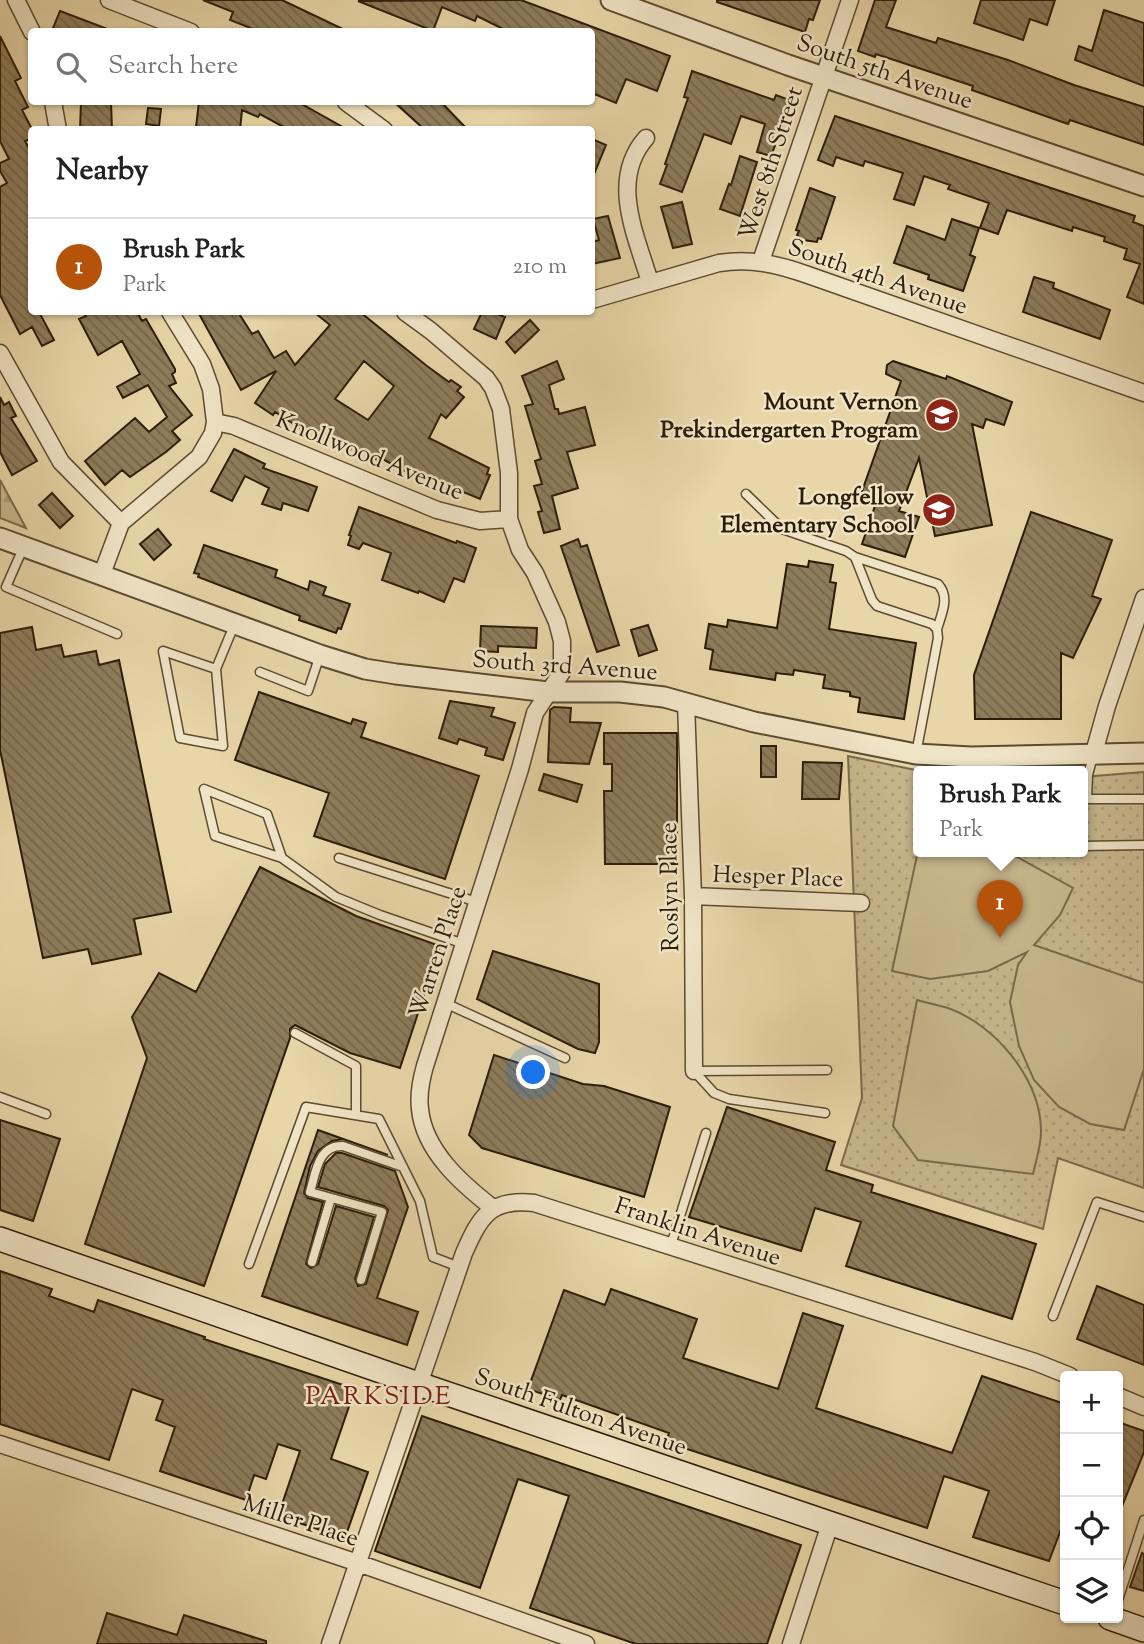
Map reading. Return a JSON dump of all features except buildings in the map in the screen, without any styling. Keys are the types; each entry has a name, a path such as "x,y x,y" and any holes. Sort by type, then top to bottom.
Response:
{"main road":[{"name":"South Fulton Avenue","path":"0,1239 1060,1601"},
{"path":"1123,1622 1144,1630"}],"street":[{"path":"109,0 181,28"},
{"name":"South 5th Avenue","path":"611,0 1144,186"},
{"name":"West 8th Street","path":"761,261 849,0"},
{"path":"19,3 30,28"},
{"path":"54,105 57,126"},
{"path":"350,105 379,126"},
{"path":"646,138 635,151 626,181 630,216 650,282"},
{"name":"South 4th Avenue","path":"595,299 719,263 761,261 782,266 1144,393"},
{"path":"102,574 121,523 199,457 211,438 215,422 211,389 202,363 172,315"},
{"path":"409,315 486,378 493,388 501,409 509,473 509,519"},
{"path":"0,353 61,461 121,523"},
{"name":"Knollwood Avenue","path":"215,422 234,426 437,510 480,521 509,519"},
{"name":"Warren Place","path":"494,1208 463,1185 447,1165 425,1129 420,1111 419,1090 520,769 535,713 562,671 562,641 557,622 535,573 520,550 509,519"},
{"name":"South 3rd Avenue","path":"0,538 365,669 548,692 620,692 664,697 754,722 916,754 971,757 1144,753"},
{"path":"1093,755 1144,598"},
{"name":"Roslyn Place","path":"686,703 693,895 694,1070"},
{"name":"Hesper Place","path":"693,895 860,903"},
{"name":"Franklin Avenue","path":"494,1208 517,1201 534,1203 1060,1372"},
{"path":"330,1644 459,1267 477,1225 484,1214 494,1208"},
{"path":"1123,1398 1144,1407"},
{"name":"Miller Place","path":"0,1444 358,1563 586,1644"},
{"path":"791,1644 830,1524"}],"lane":[{"path":"746,494 782,529 846,551 855,557 938,584 944,591 946,600 937,629 938,638 916,754"},
{"path":"24,546 6,587 117,634"},
{"path":"855,557 872,600 877,606 932,624 937,629"},
{"path":"216,669 163,652 180,738 223,746 216,669 234,623"},
{"path":"260,672 308,691 320,655"},
{"path":"1088,775 1093,755"},
{"path":"282,858 267,814 204,789 215,836 282,858 336,897 464,944"},
{"path":"1088,799 1144,799"},
{"path":"1088,845 1144,845"},
{"path":"339,858 477,902"},
{"path":"445,1003 565,1058"},
{"path":"295,1033 356,1066 356,1115"},
{"path":"694,1070 827,1070"},
{"path":"694,1070 713,1093 721,1096 825,1113"},
{"path":"0,1097 46,1114"},
{"path":"249,1264 306,1107 379,1119 420,1201 433,1257 459,1267"},
{"path":"671,1245 706,1133"},
{"path":"360,1280 382,1212 310,1192 319,1159 326,1150 343,1146 403,1167"},
{"path":"312,1262 331,1198"},
{"path":"1053,1316 1097,1202 1144,1217"},
{"path":"1123,1585 1144,1520"}],"green space":[{"path":"0,480 26,528 0,518"},
{"path":"848,756 913,770 913,857 1088,857 1088,777 1144,772 1144,1188 1058,1158 1043,1229 841,1165 862,1098"},
{"path":"917,857 1017,857 1073,888 1060,915 1034,945 1144,983 1144,1069 1124,1130 1090,1124 1059,1107 1034,1080 1019,1046 1010,1002 1018,965 1027,952 988,971 930,979 892,971"},
{"path":"917,1000 948,1008 983,1027 999,1041 1024,1074 1039,1112 1041,1132 1033,1174 918,1160 893,1126"}],"place":[{"name":"Mount Vernon Prekindergarten Program","path":"942,415"},
{"name":"Longfellow Elementary School","path":"939,510"},
{"name":"Brush Park","path":"1000,938"}],"district":[{"name":"PARKSIDE","path":"379,1395"}]}
